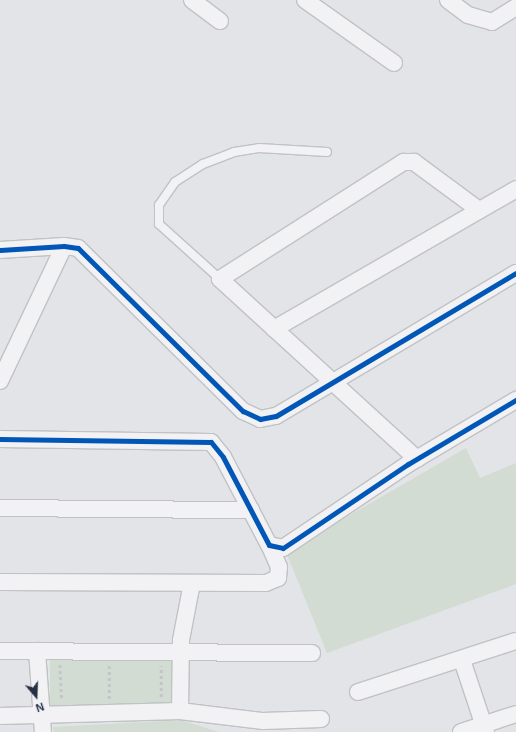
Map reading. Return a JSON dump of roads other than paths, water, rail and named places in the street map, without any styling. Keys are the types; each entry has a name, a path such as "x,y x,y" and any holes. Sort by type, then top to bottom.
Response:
{"street":[{"path":"192,0 220,21"},
{"path":"305,0 394,63"},
{"path":"448,0 468,15 492,22 516,7"},
{"path":"417,459 220,279 404,162 414,162 479,210"},
{"path":"274,329 516,189"},
{"path":"0,250 64,246 78,248 243,411 260,419 276,416 516,273"},
{"path":"0,381 64,246"},
{"path":"269,545 283,548 417,459 516,400"},
{"path":"0,439 211,442 223,457 269,545 279,568 278,578 266,583 0,582"},
{"path":"0,508 251,510"},
{"path":"180,711 180,653 192,583"},
{"path":"358,692 462,660 516,641"},
{"path":"0,651 312,654"},
{"path":"37,651 43,732"},
{"path":"462,660 485,728"},
{"path":"0,716 180,711 258,726 321,719"},
{"path":"461,732 485,728 516,714"}],"lane":[{"path":"220,279 159,224 159,205 175,182 203,164 234,152 258,148 327,152"}]}
